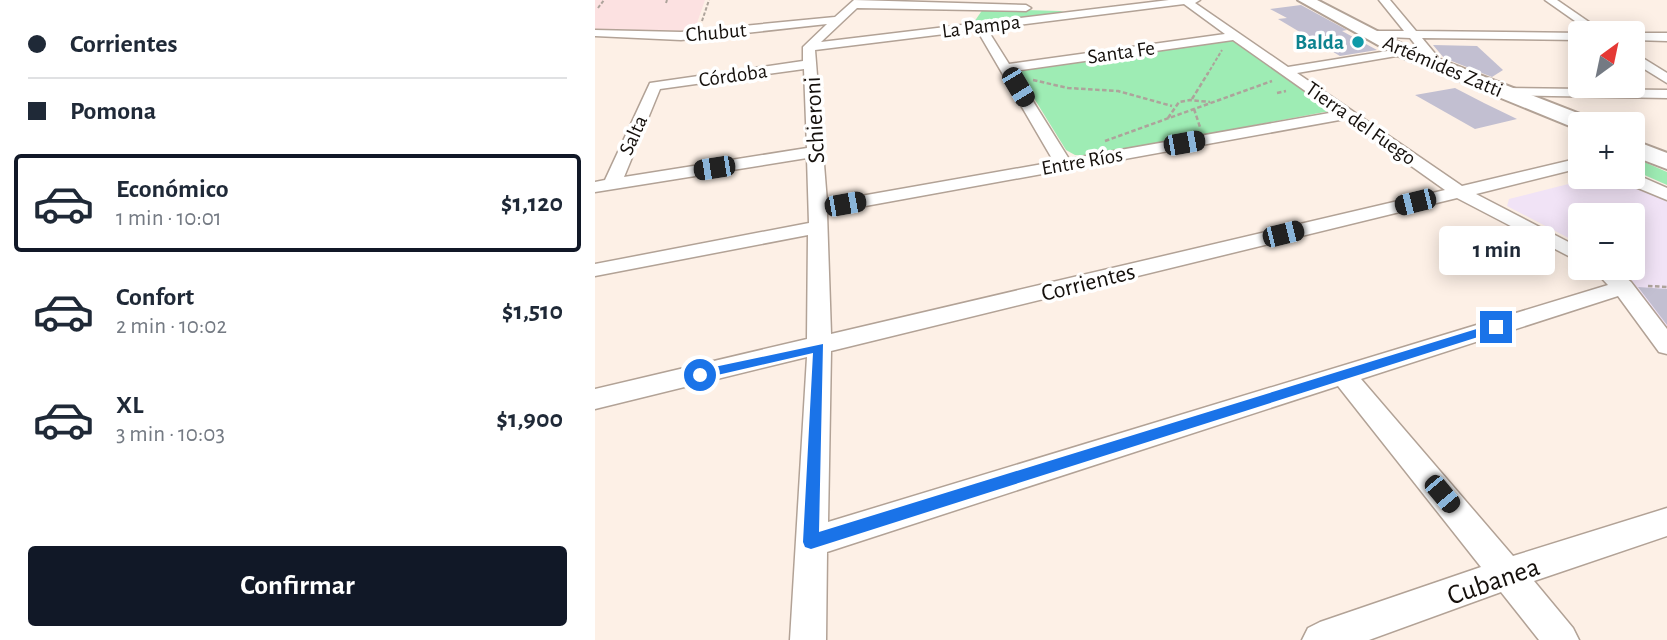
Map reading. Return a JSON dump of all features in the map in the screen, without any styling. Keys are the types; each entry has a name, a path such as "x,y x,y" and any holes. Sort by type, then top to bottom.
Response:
{"main road":[{"name":"Artémides Zatti","path":"1305,0 1402,51 1568,117"},
{"path":"1645,146 1667,155"},
{"path":"1645,152 1667,162"}],"street":[{"name":"La Pampa","path":"810,56 980,26 1188,0"},
{"name":"Tierra del Fuego","path":"1188,0 1235,36 1461,193 1568,250"},
{"path":"1384,0 1441,68"},
{"path":"1550,0 1581,21"},
{"path":"857,3 1110,10"},
{"name":"Schieroni","path":"807,640 819,347 818,218 810,56 837,20 857,3"},
{"name":"Chubut","path":"595,33 681,36 837,20"},
{"path":"980,26 1064,164"},
{"path":"1370,34 1568,36"},
{"name":"Santa Fe","path":"1006,68 1235,36"},
{"path":"1645,37 1667,37"},
{"path":"1288,73 1402,51"},
{"name":"Córdoba","path":"655,86 810,56"},
{"path":"1645,64 1667,79"},
{"name":"Salta","path":"603,186 655,86"},
{"path":"1502,92 1667,94"},
{"name":"Entre Ríos","path":"595,270 1064,164 1347,114"},
{"path":"603,186 815,152"},
{"path":"1645,154 1667,168"},
{"name":"Corrientes","path":"595,399 1568,166"},
{"path":"1645,185 1667,195"},
{"path":"1615,280 1667,346"},
{"path":"811,542 1623,287"},
{"path":"1343,375 1561,640"},
{"name":"Cubanea","path":"1320,640 1507,574 1667,522"}],"path":[{"path":"598,8 604,0"},
{"path":"1192,99 1228,42 1235,36"},
{"path":"1006,68 1030,79 1057,86 1118,91 1173,106 1192,99 1212,102"},
{"path":"1103,142 1288,73"},
{"path":"1168,119 1173,106"}],"shaded area":[{"path":"595,0 705,0 696,26 684,31 595,29"},
{"path":"1568,184 1568,189 1642,189 1667,200 1667,327 1631,280 1645,280 1645,203 1568,203 1568,238 1507,206 1509,199"}],"green space":[{"path":"983,9 1060,11 1064,12 972,25"},
{"path":"1229,40 1239,44 1329,106 1330,111 1089,156 1075,155 1066,150 1019,74 1020,70"},
{"path":"1645,162 1667,172 1667,185 1645,175"}],"building":[{"path":"1301,5 1377,50 1340,56 1278,19 1287,18 1270,9"},
{"path":"1433,45 1477,46 1503,70 1492,77 1444,58"},
{"path":"1455,88 1517,119 1475,129 1415,95"},
{"path":"1638,287 1667,289 1667,325"}],"place":[{"name":"Balda","path":"1358,42"}],"route":[{"path":"700,375 819,347 811,542 1496,327"}]}
